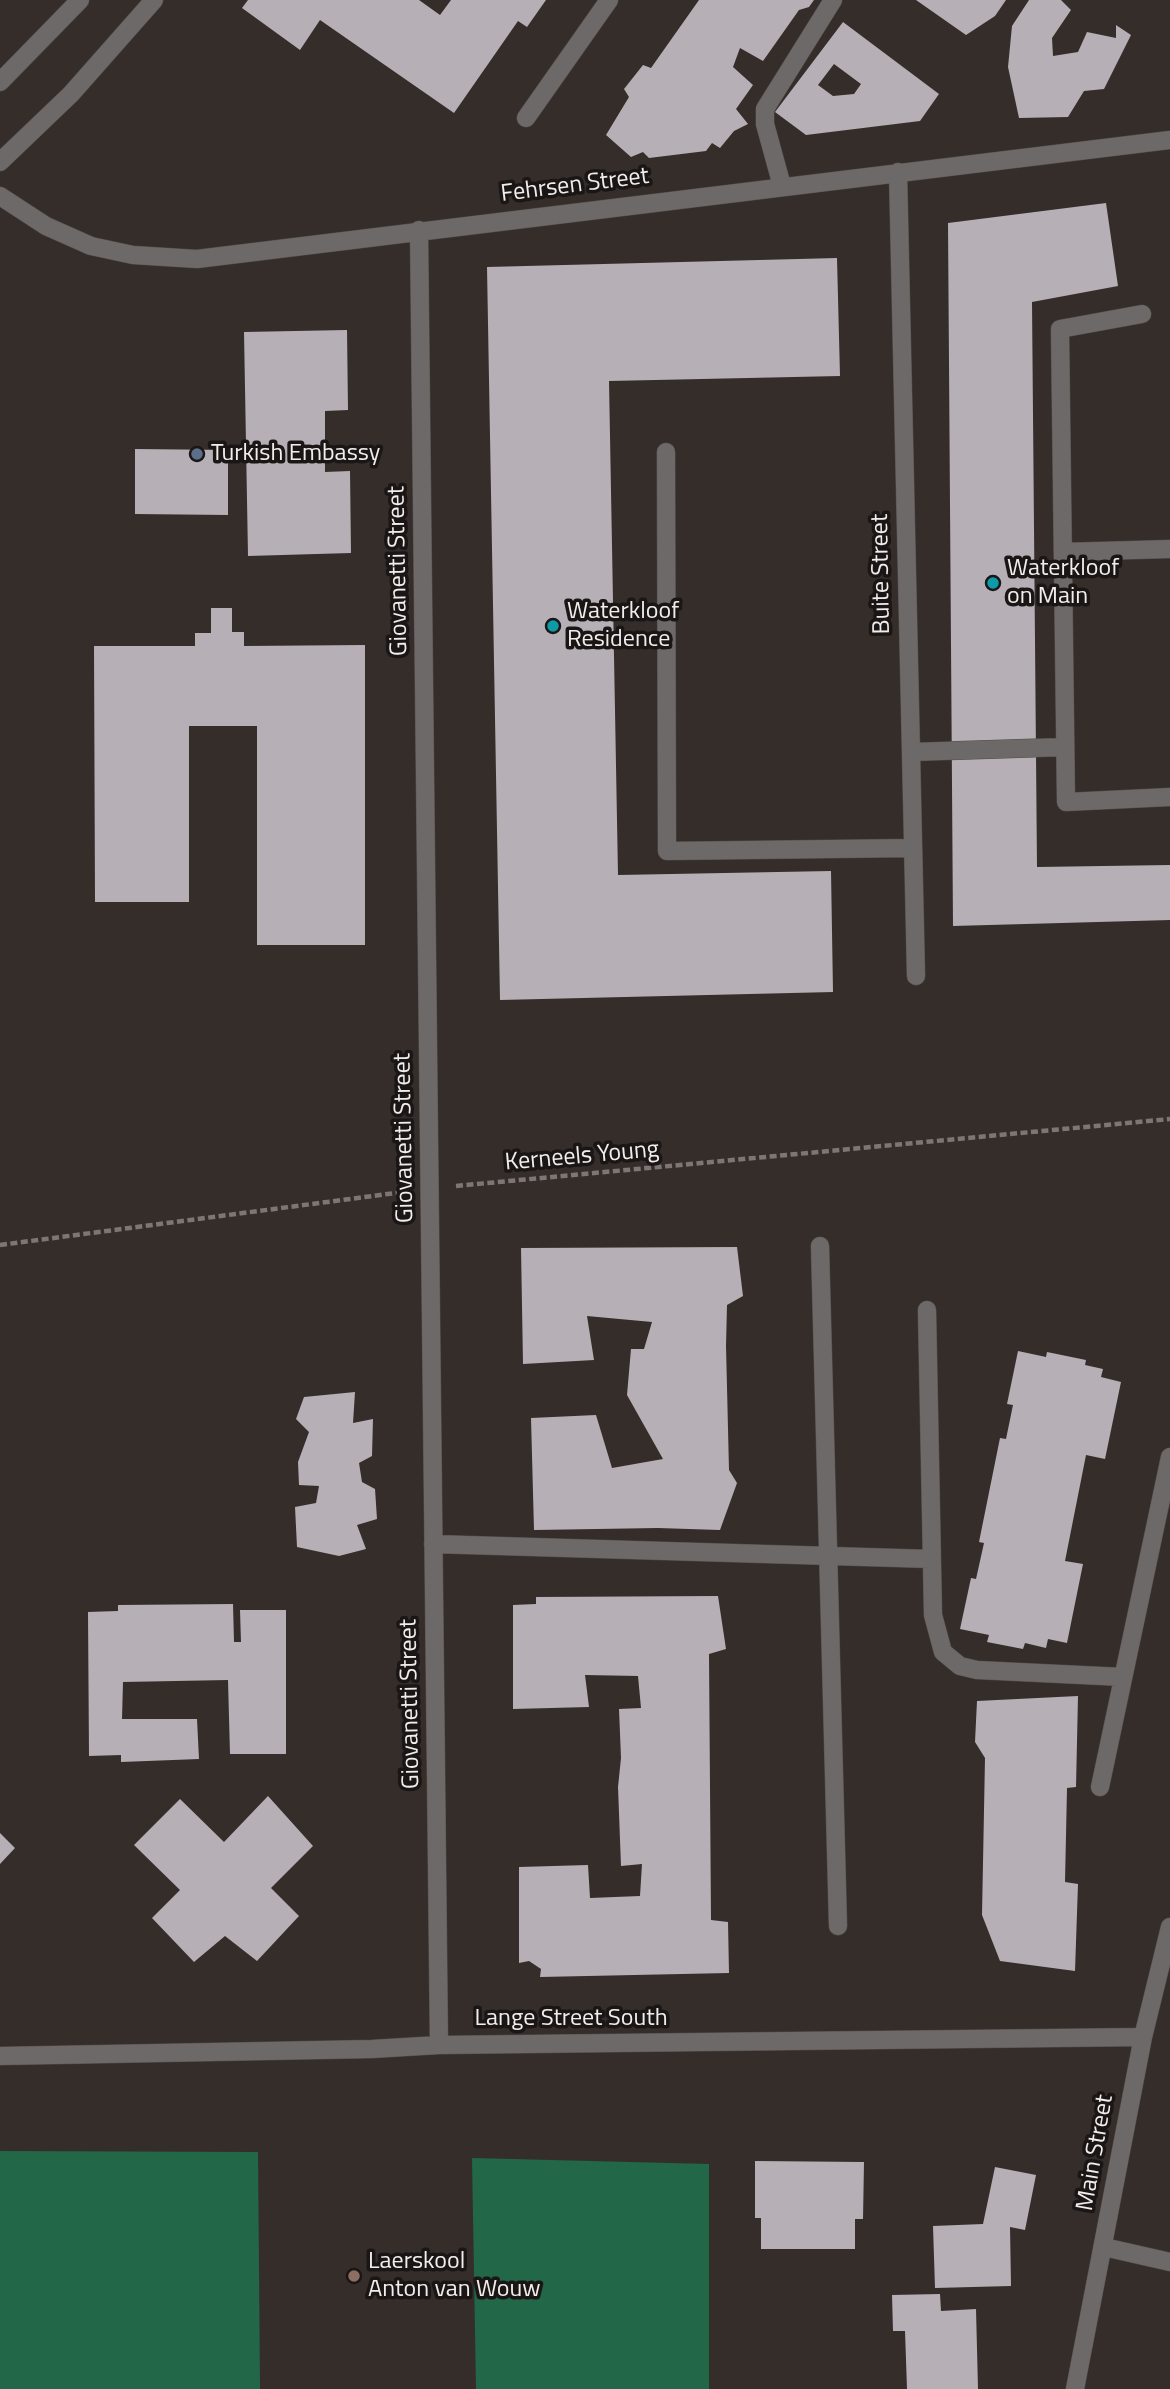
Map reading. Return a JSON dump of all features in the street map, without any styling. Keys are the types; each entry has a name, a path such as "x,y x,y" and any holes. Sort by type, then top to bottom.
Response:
{"street":[{"path":"0,82 80,0"},
{"path":"0,162 71,94 154,0"},
{"path":"526,118 609,0"},
{"path":"782,186 765,124 765,109 833,0"},
{"name":"Fehrsen Street","path":"0,196 46,226 91,246 166,258 227,257 419,230 1170,140"},
{"name":"Buite Street","path":"898,172 916,976"},
{"name":"Giovanetti Street","path":"419,230 439,2045"},
{"path":"1142,314 1060,329 1066,802 1170,797"},
{"path":"666,452 667,851 912,848"},
{"path":"1063,552 1170,549"},
{"path":"911,752 1065,747"},
{"path":"820,1246 838,1926"},
{"path":"927,1310 933,1615 943,1652 960,1666 1123,1678"},
{"path":"1100,1787 1170,1457"},
{"path":"433,1544 828,1558 931,1559"},
{"name":"Main Street","path":"1075,2389 1143,2037 1170,1927"},
{"name":"Lange Street South","path":"0,2056 372,2049 439,2045 1143,2037"},
{"path":"1104,2247 1170,2262"}],"path":[{"name":"Kerneels Young","path":"0,1245 430,1189 1170,1119"}],"green space":[{"path":"0,2151 258,2152 260,2389 0,2389"},
{"path":"472,2158 709,2164 709,2389 476,2389"}],"building":[{"path":"248,0 419,0 440,15 451,0 546,0 527,27 518,21 454,113 320,20 300,50 242,8"},
{"path":"699,0 814,0 809,7 799,10 763,61 740,48 733,67 753,85 736,109 748,124 734,131 720,148 712,143 706,151 649,158 643,152 631,157 606,135 629,97 624,89 643,65 651,68"},
{"path":"916,0 1006,0 995,16 966,35"},
{"path":"1029,0 1061,0 1071,10 1052,38 1053,56 1078,52 1087,32 1116,38 1116,25 1131,35 1104,89 1084,91 1068,117 1019,118 1008,67 1012,26"},
{"path":"843,22 939,94 920,121 806,135 775,112","holes":["834,64 861,84 854,94 833,96 818,85"]},
{"name":"Waterkloof on Main","path":"1106,203 1118,286 1032,302 1037,867 1170,865 1170,920 953,926 948,223"},
{"name":"Waterkloof Residence","path":"837,258 840,376 609,381 618,875 831,871 833,992 500,1000 487,267"},
{"path":"347,330 348,410 325,411 325,472 350,471 351,553 248,556 244,332"},
{"path":"135,449 228,450 228,515 135,514"},
{"path":"211,608 232,608 232,632 244,632 244,646 365,645 365,945 257,945 257,726 189,726 189,902 95,902 94,646 195,646 195,633 211,633"},
{"path":"737,1247 743,1296 727,1305 726,1346 729,1470 737,1483 720,1530 534,1530 531,1418 596,1415 612,1468 663,1459 627,1395 631,1349 644,1349 652,1322 587,1316 594,1360 523,1364 521,1248"},
{"path":"1018,1351 1046,1357 1047,1352 1086,1360 1085,1365 1103,1369 1101,1377 1121,1382 1105,1459 1086,1455 1065,1561 1083,1564 1067,1643 1048,1639 1046,1648 1025,1643 1023,1649 987,1642 989,1635 960,1629 971,1578 976,1579 984,1543 979,1542 1000,1438 1006,1439 1013,1405 1007,1404"},
{"path":"355,1392 353,1423 373,1419 372,1456 359,1463 362,1482 375,1489 377,1519 357,1525 366,1549 339,1556 297,1547 295,1507 316,1503 319,1486 299,1485 298,1462 309,1432 296,1419 304,1397"},
{"path":"718,1596 726,1649 709,1654 711,1920 728,1922 729,1973 540,1977 541,1969 529,1961 519,1963 519,1867 588,1865 590,1898 640,1896 642,1864 621,1866 618,1787 621,1758 619,1709 641,1708 638,1676 585,1675 589,1707 513,1709 513,1605 536,1604 536,1597"},
{"path":"233,1604 234,1642 241,1642 240,1610 286,1610 286,1754 230,1754 228,1680 123,1682 122,1719 197,1719 199,1759 121,1762 121,1755 89,1756 88,1612 118,1611 118,1605"},
{"path":"1078,1696 1076,1787 1067,1788 1065,1882 1078,1884 1075,1971 1000,1961 982,1915 985,1758 975,1742 977,1701"},
{"path":"268,1796 313,1846 271,1888 299,1916 257,1961 225,1936 194,1962 152,1918 180,1890 134,1845 180,1799 224,1842"},
{"path":"0,1833 15,1848 0,1864"},
{"path":"755,2161 864,2162 863,2219 855,2219 855,2249 761,2249 761,2218 755,2218"},
{"path":"995,2167 1036,2175 1025,2230 1010,2227 1011,2286 935,2288 933,2226 983,2224"},
{"path":"940,2294 941,2311 976,2309 978,2389 907,2389 905,2331 893,2331 892,2295"}],"place":[{"name":"Turkish Embassy","path":"197,454"},
{"name":"Waterkloof on Main","path":"993,583"},
{"name":"Waterkloof Residence","path":"553,626"},
{"name":"Laerskool Anton van Wouw","path":"354,2276"}]}
